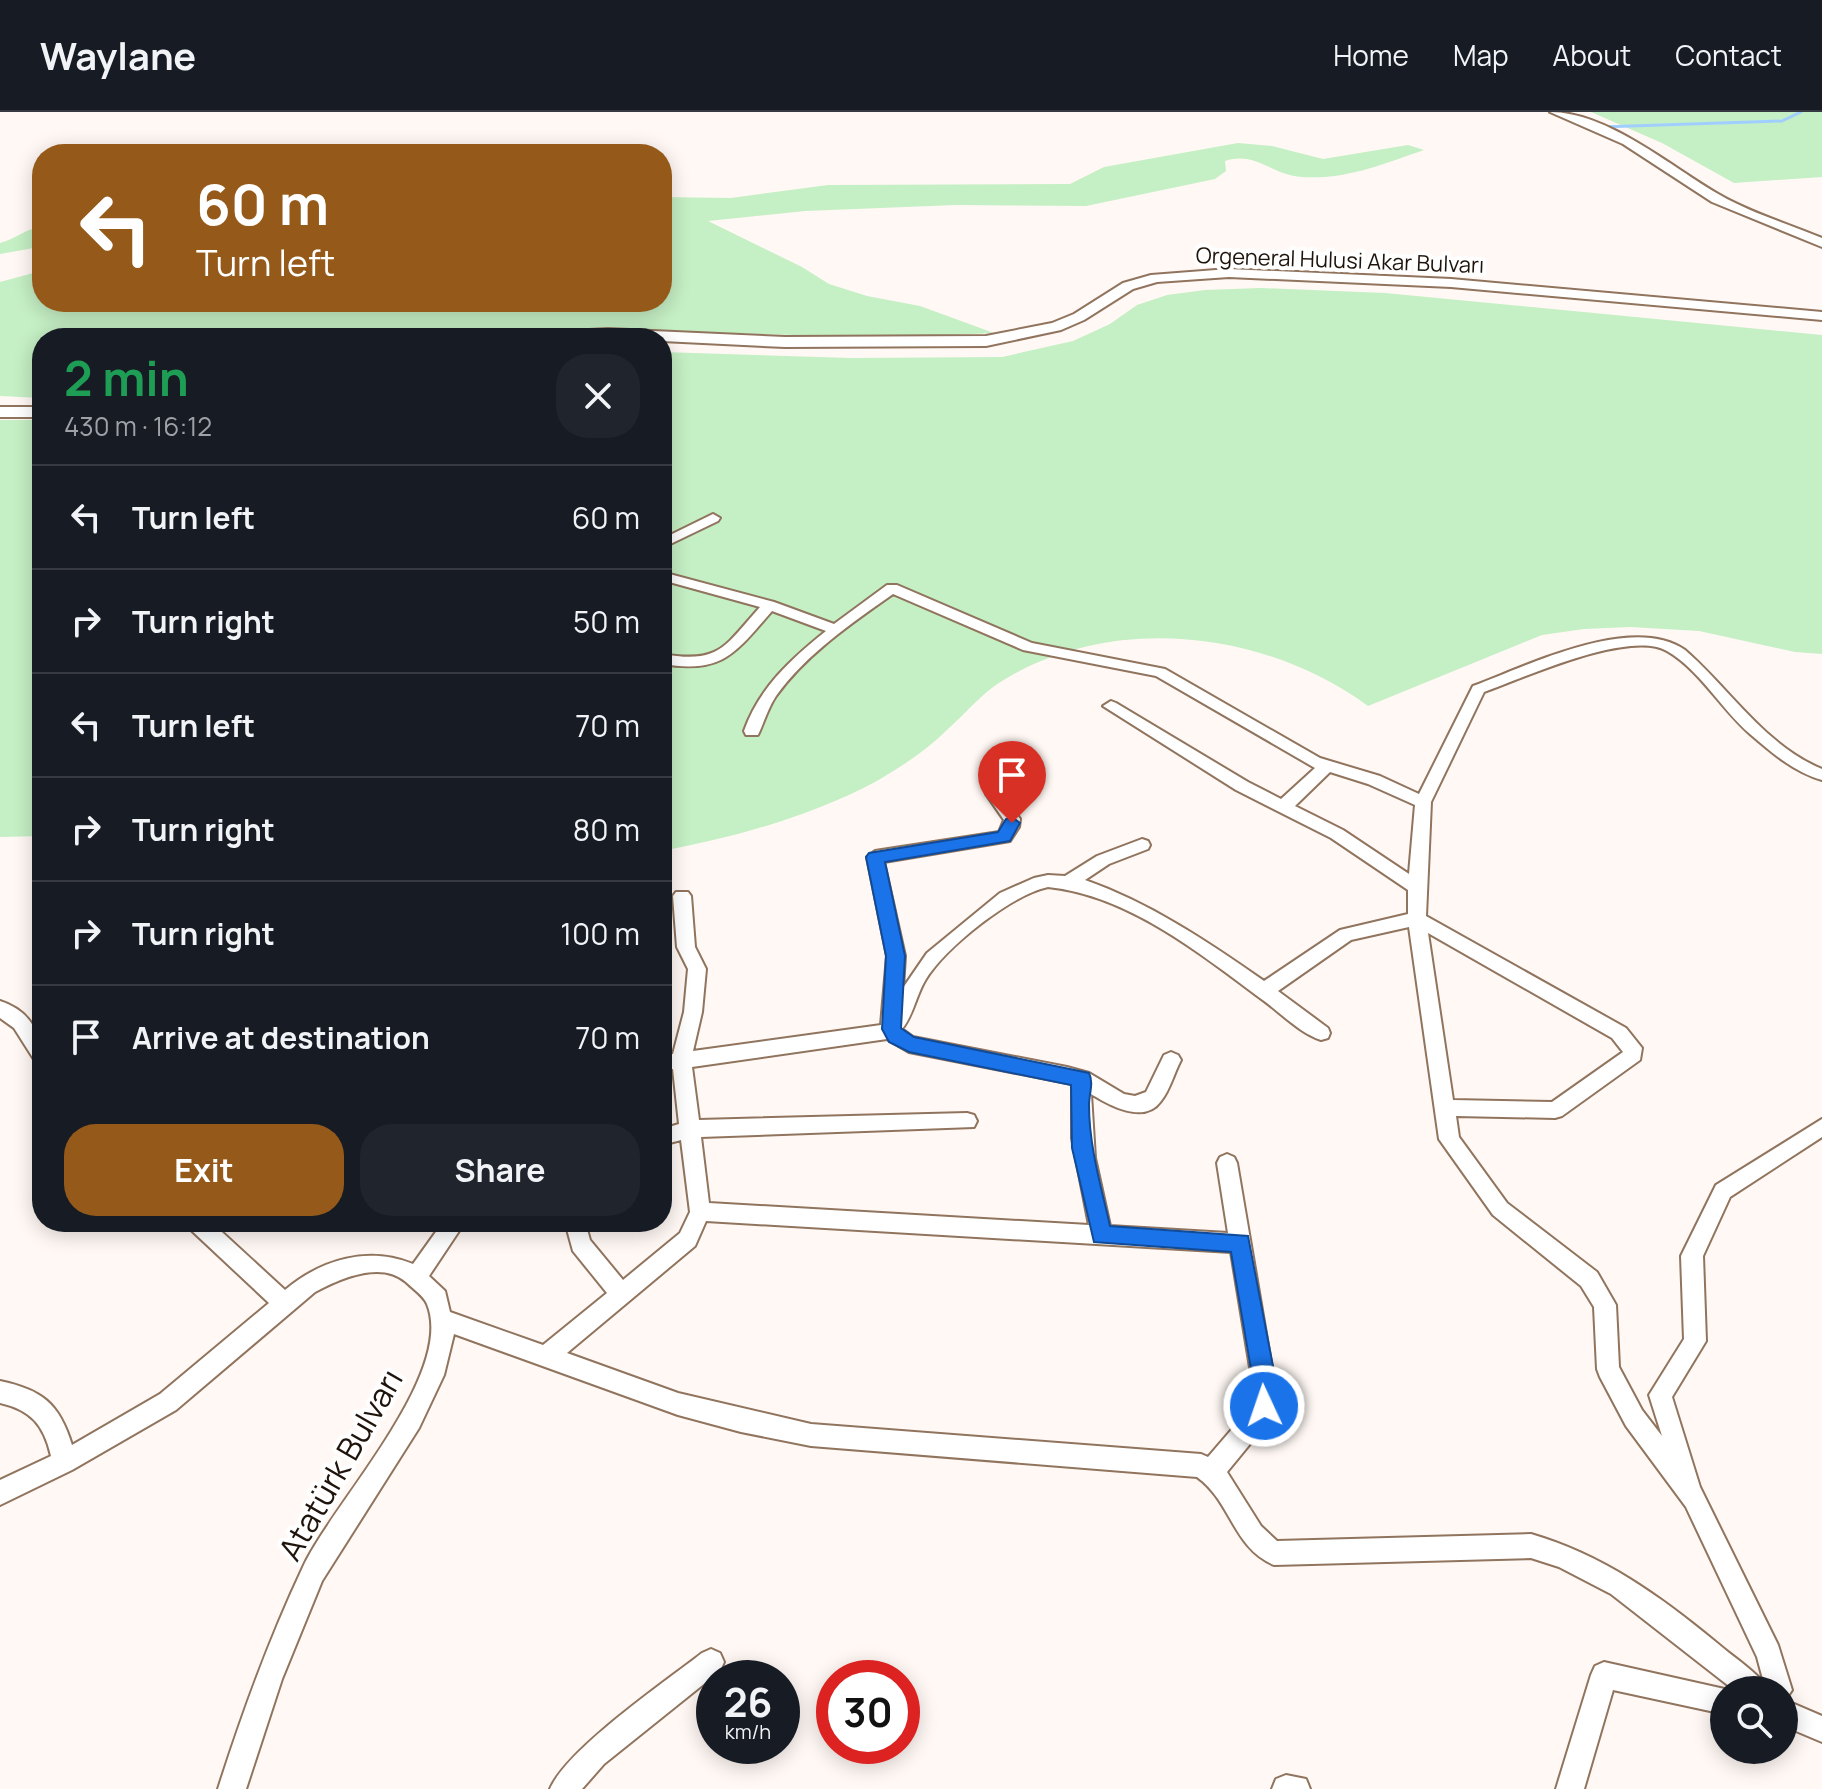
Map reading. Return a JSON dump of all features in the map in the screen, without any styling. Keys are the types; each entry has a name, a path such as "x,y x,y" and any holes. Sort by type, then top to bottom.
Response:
{"main road":[{"path":"1556,112 1619,137 1722,197 1822,243"},
{"path":"1571,112 1632,136 1722,197 1822,236"},
{"name":"Orgeneral Hulusi Akar Bulvarı","path":"672,337 785,342 986,341 1056,327 1079,317 1128,286 1156,278 1229,273 1451,283 1822,316"},
{"name":"Orgeneral Hulusi Akar Bulvarı","path":"672,344 783,349 990,348 1065,333 1091,322 1139,292 1163,284 1232,280 1452,290 1822,323"},
{"path":"0,404 32,404"},
{"path":"0,412 32,412"}],"street":[{"path":"672,539 713,518"},
{"path":"672,531 684,533"},
{"path":"672,579 769,605 835,629"},
{"path":"752,731 757,711 769,693 835,629 892,588 1018,644 1160,672 1302,756 1326,767 1374,780 1423,802"},
{"path":"672,661 697,665 719,659 769,605"},
{"path":"1694,1499 1634,1418 1608,1369 1605,1305 1589,1279 1500,1209 1449,1139 1417,919 1423,802 1478,689 1554,664 1589,647 1646,641 1669,645 1796,764 1822,775"},
{"path":"1111,706 1242,786 1337,834 1417,887"},
{"path":"1283,807 1326,767"},
{"path":"994,794 1012,819 1004,837 875,857 896,956 891,1029 909,1044 1082,1079 1124,1102 1143,1104 1153,1098 1171,1060"},
{"path":"1069,882 1103,860 1142,845"},
{"path":"672,1061 871,1036 891,1029 902,1017 911,990 925,966 972,923 1024,888 1046,881 1069,882 1095,890 1150,916 1203,948 1321,1033"},
{"path":"547,1356 688,1239 700,1212 690,1129 672,1061 693,1012 697,969 686,947 682,896"},
{"path":"1264,991 1346,935 1417,919 1619,1033 1632,1048 1633,1055 1555,1110 1444,1108"},
{"path":"0,1008 21,1023 32,1040"},
{"path":"1082,1079 1079,1105 1082,1148 1102,1235"},
{"path":"672,1134 690,1129 967,1121"},
{"path":"1775,1676 1769,1654 1694,1499 1660,1395 1695,1341 1692,1256 1723,1191 1822,1127"},
{"path":"1212,1471 1260,1414 1266,1398 1227,1163"},
{"path":"700,1212 1240,1243"},
{"path":"208,1232 285,1304"},
{"path":"417,1276 448,1232"},
{"path":"577,1232 580,1244 621,1294"},
{"path":"0,1493 64,1462 168,1402 319,1277 359,1262 379,1262 398,1266 417,1276 431,1290 441,1319 678,1404 741,1421 811,1435 1189,1462 1212,1471 1227,1489 1258,1543 1274,1553 1531,1546 1583,1561 1618,1584 1736,1676"},
{"name":"Atatürk Bulvarı","path":"232,1789 255,1710 314,1568 421,1403 443,1332 441,1319"},
{"path":"0,1392 20,1395 43,1408 57,1429 64,1462"},
{"path":"564,1789 595,1755 696,1674"},
{"path":"1570,1789 1604,1675 1710,1698"},
{"path":"1798,1716 1822,1729"},
{"path":"1286,1789 1296,1789"}],"green space":[{"path":"1591,112 1822,112 1822,177 1734,183 1662,143"},
{"path":"1238,143 1272,146 1323,159 1408,145 1424,150 1364,170 1318,177 1291,175 1255,161 1236,159 1225,161 1226,171 1215,179 1086,206 955,205 805,211 708,221 802,267 829,284 867,296 920,306 994,333 889,338 672,331 672,328 32,328 32,398 0,396 0,282 32,273 32,312 672,312 672,197 731,198 828,185 1070,184 1104,167"},
{"path":"32,230 32,248 0,254 0,243"},
{"path":"1261,288 1385,293 1822,335 1822,654 1795,652 1699,631 1630,627 1584,629 1542,635 1368,706 1328,681 1283,661 1237,647 1188,640 1140,639 1092,645 1045,659 1002,681 923,751 850,794 771,824 672,849 672,352 851,358 1002,357 1073,341 1110,324 1137,305 1167,295"},
{"path":"0,420 32,420 32,836 0,837"}],"waterway":[{"path":"1601,127 1782,121 1801,112"}],"route":[{"path":"1012,823 1004,837 875,857 896,956 891,1029 901,1041 909,1044 1082,1079 1079,1126 1102,1235 1240,1243 1265,1387 1264,1406"}]}
